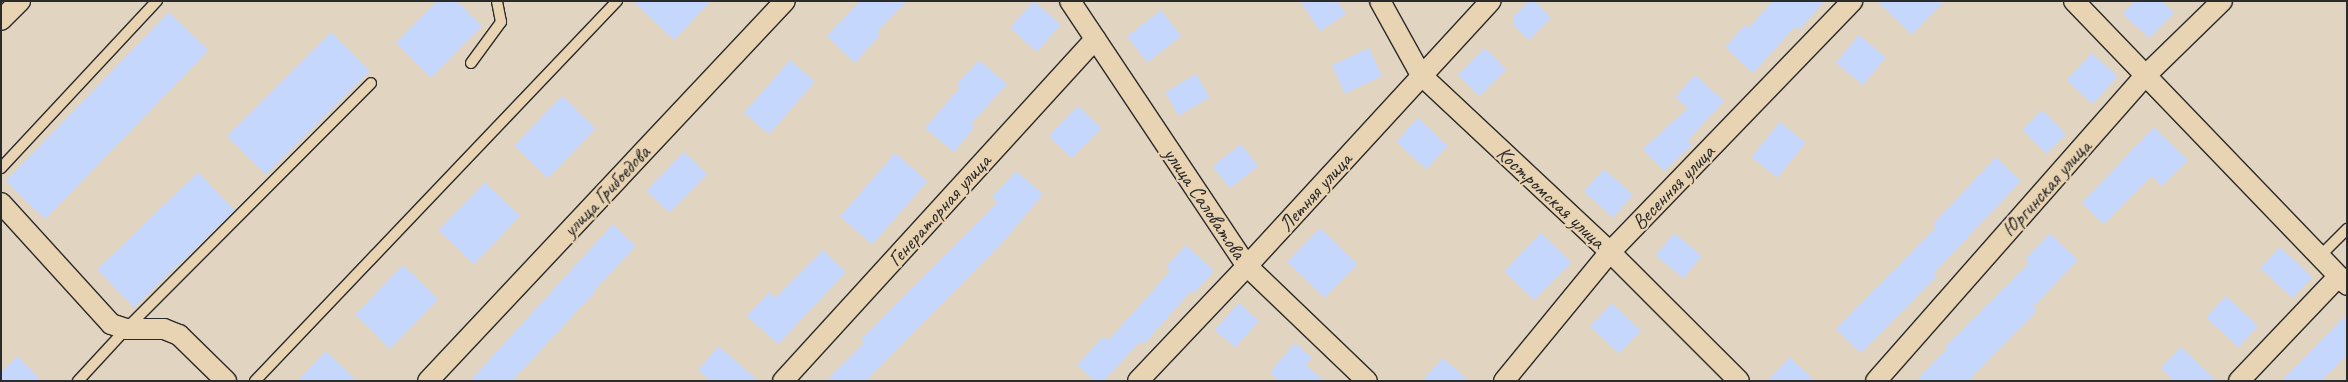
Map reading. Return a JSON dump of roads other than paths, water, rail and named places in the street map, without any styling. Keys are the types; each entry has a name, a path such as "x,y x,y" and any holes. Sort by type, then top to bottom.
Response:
{"street":[{"path":"1,20 20,1"},
{"name":"улица Грибоедова","path":"428,381 785,1"},
{"name":"улица Саловатова","path":"1070,1 1247,266 1367,381"},
{"name":"Костромская улица","path":"1380,1 1421,75 1610,252 1738,381"},
{"name":"Летняя улица","path":"1138,381 1247,266 1491,1"},
{"name":"Весенняя улица","path":"1504,381 1610,252 1852,1"},
{"path":"2074,1 2343,281 2239,381"},
{"name":"Юргинская улица","path":"1876,381 2146,76 2222,1"},
{"name":"Генераторная улица","path":"783,381 1095,39"},
{"path":"1,203 111,324 126,329 164,329 179,336 226,381"}],"lane":[{"path":"1,168 157,1"},
{"path":"471,63 501,22 496,1"},
{"path":"255,381 616,1"},
{"path":"78,381 126,329 371,83"},
{"path":"2319,257 2347,230"}]}
